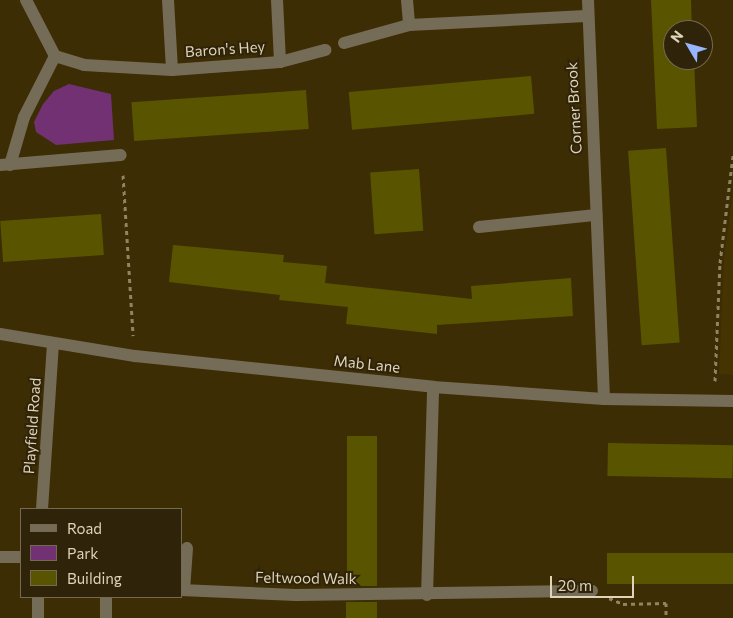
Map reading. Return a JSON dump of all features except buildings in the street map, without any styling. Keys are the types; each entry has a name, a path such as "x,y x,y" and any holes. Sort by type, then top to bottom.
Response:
{"street":[{"path":"26,0 55,56 24,117 5,165 121,155"},
{"name":"Baron's Hey","path":"168,0 172,70"},
{"name":"Baron's Hey","path":"277,0 280,62"},
{"path":"407,0 409,25"},
{"name":"Corner Brook","path":"588,0 586,16 604,399"},
{"path":"344,43 409,25 586,16"},
{"name":"Baron's Hey","path":"55,56 84,65 172,70 280,62 325,50"},
{"path":"479,227 596,215"},
{"name":"Mab Lane","path":"0,334 135,356 432,387 604,399 733,401"},
{"name":"Playfield Road","path":"42,508 53,344"},
{"path":"426,594 432,387"},
{"name":"Feltwood Walk","path":"187,548 183,590 296,595 592,591"},
{"path":"0,558 20,557"},
{"path":"38,598 38,618"},
{"path":"106,598 106,618"}],"path":[{"path":"121,155 135,356"},
{"path":"714,402 720,263 733,155"},
{"path":"592,591 623,604 666,603 666,618"}],"shaded area":[{"path":"733,193 733,375 719,374 724,258"}],"green space":[{"path":"69,84 111,94 114,140 56,145 36,132 34,122 43,104 54,91"}]}
